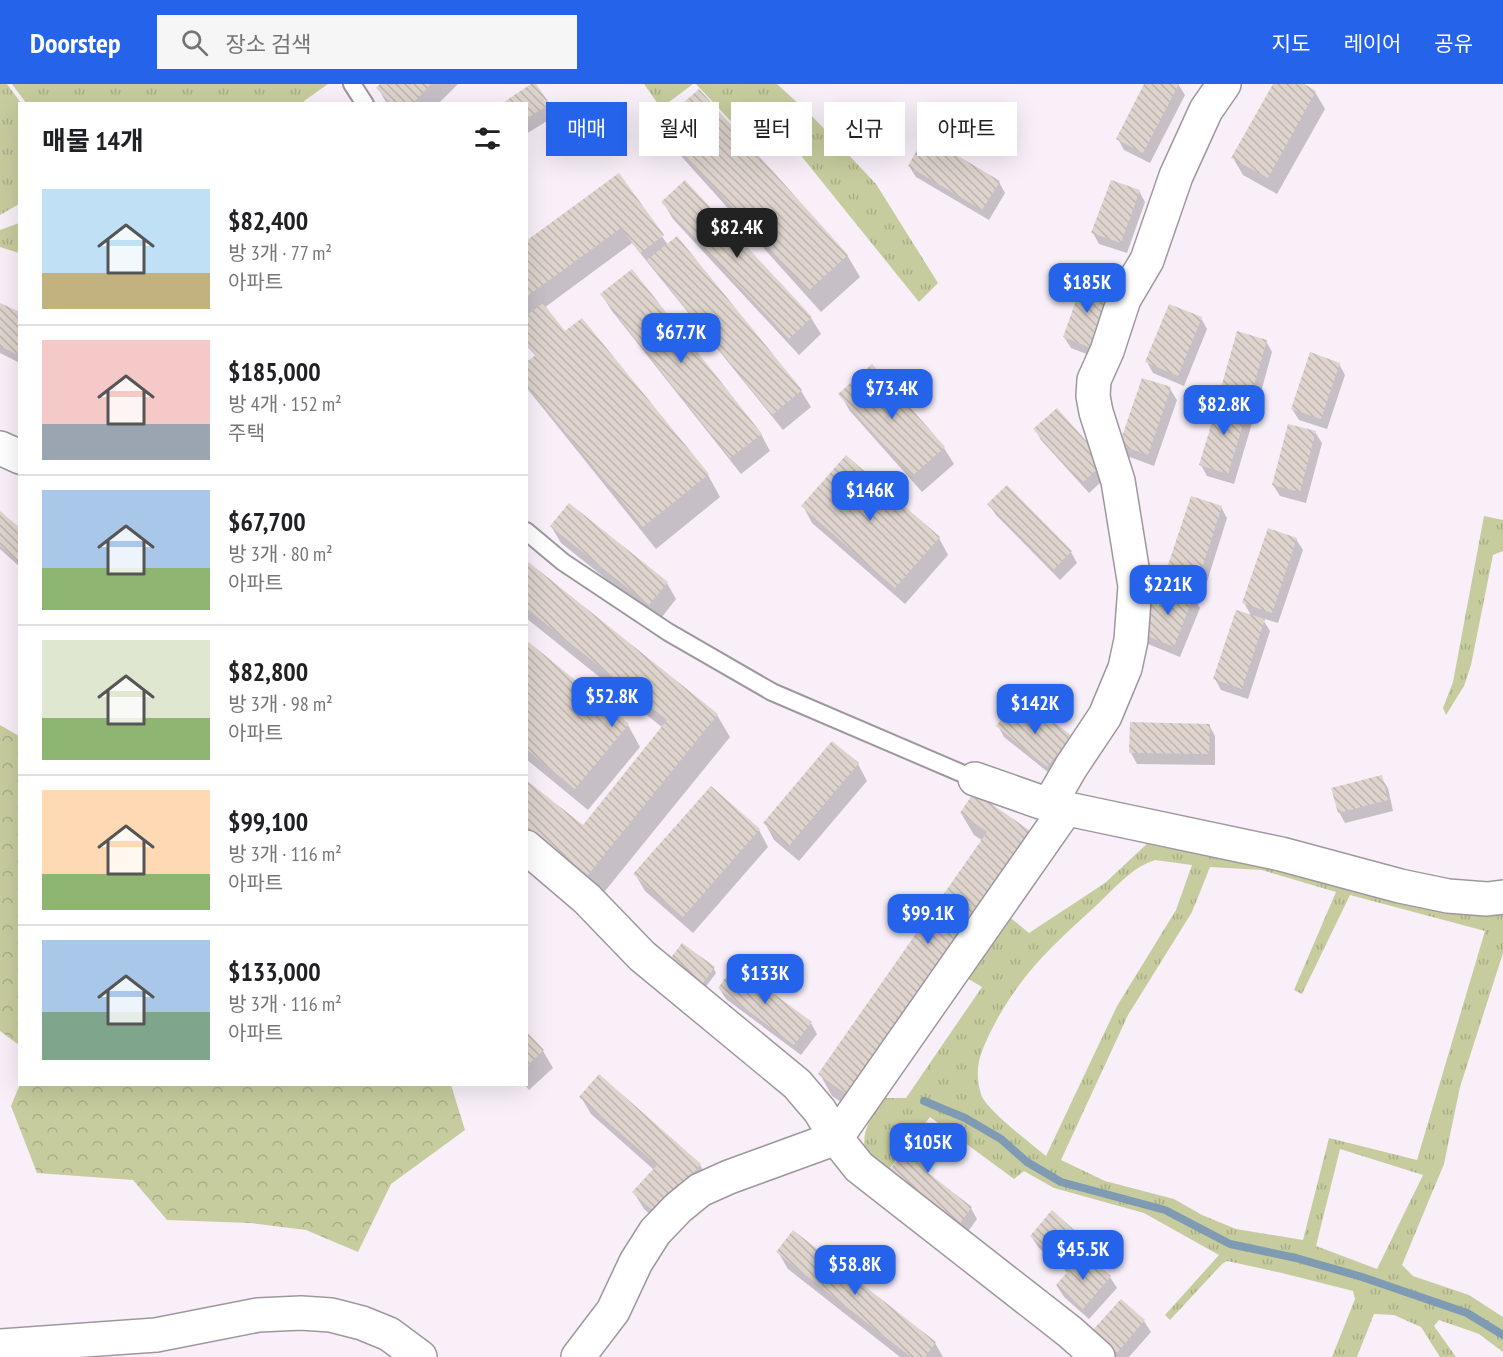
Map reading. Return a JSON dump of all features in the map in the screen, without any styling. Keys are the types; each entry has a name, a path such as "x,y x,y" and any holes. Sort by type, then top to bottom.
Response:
{"street":[{"path":"578,1357 613,1311 642,1252 655,1232 678,1208 700,1190 729,1177 836,1138 1057,807 1071,767 1105,716 1125,668 1131,640 1136,586 1118,482 1095,412 1094,380 1107,351 1124,299 1147,260 1176,176 1206,110 1224,84"},
{"path":"0,448 18,456"},
{"path":"975,779 1057,807 1281,854 1400,886 1448,896 1487,899 1503,897"},
{"path":"528,849 587,899 642,956 797,1084 820,1111 836,1138 859,1167 1024,1295 1098,1357"},
{"path":"0,1346 156,1335 258,1315 301,1314 331,1315 362,1323 389,1334 420,1357"}],"lane":[{"path":"352,84 364,102"},
{"path":"528,533 563,562 668,632 772,692 975,779"}],"green space":[{"path":"0,84 7,84 20,102 18,102 18,205 0,215"},
{"path":"12,84 328,84 304,102 25,102"},
{"path":"644,84 693,84 669,102 657,102"},
{"path":"696,84 777,84 797,102 731,102 731,122 719,109 719,102 713,102"},
{"path":"812,116 824,129 824,156 850,156 876,184 938,283 919,302 801,156 812,156"},
{"path":"18,223 18,253 0,247 0,230"},
{"path":"1484,516 1503,520 1503,551 1493,555 1471,665 1464,686 1446,715 1443,708 1453,682"},
{"path":"0,725 18,735 18,1044 0,1031"},
{"path":"1151,840 1503,911 1503,953 1460,1087 1444,1164 1402,1265 1413,1276 1469,1295 1503,1317 1503,1333 1468,1311 1296,1256 1231,1242 1166,1209 1062,1180 1029,1160 1002,1137 966,1116 921,1099 923,1103 964,1120 1000,1141 1026,1164 1060,1183 1164,1212 1229,1246 1295,1260 1466,1314 1503,1338 1503,1352 1479,1334 1439,1320 1434,1326 1456,1357 1440,1357 1421,1327 1394,1315 1374,1314 1357,1357 1332,1357 1355,1299 1353,1291 1227,1261 1170,1320 1165,1315 1219,1255 1144,1213 1054,1188 1024,1171 1014,1179 930,1117 890,1168 959,1224 954,1228 865,1151 866,1129 882,1098 906,1098 982,987 960,974 1006,914 1029,933 1105,883","holes":["1155,860 1192,865 1176,910 1117,1006 1046,1156 999,1117 984,1100 979,1085 979,1060 988,1037 1003,1010 1039,961 1124,879 1146,863","1210,867 1262,870 1336,892 1294,990 1302,994 1350,895 1485,931 1417,1160 1329,1138 1303,1240 1236,1229 1202,1215 1174,1199 1105,1181 1061,1160 1128,1015 1192,912","1340,1149 1423,1175 1377,1269 1316,1246"]},
{"path":"19,1086 451,1086 465,1130 391,1184 358,1252 306,1230 251,1223 167,1220 133,1180 37,1173 11,1106"}],"building":[{"path":"380,84 431,84 414,102 390,102 376,88"},
{"path":"531,84 536,84 549,102 546,102 546,106 528,118 528,102 504,102"},
{"path":"1144,84 1179,84 1143,153 1116,139"},
{"path":"1273,84 1304,84 1316,91 1268,178 1231,158"},
{"path":"699,89 711,102 684,102"},
{"path":"719,111 731,125 731,156 759,156 848,255 808,291 686,156 719,156"},
{"path":"917,150 917,156 958,156 1000,181 982,210 908,166"},
{"path":"619,173 664,235 640,253 621,228 528,296 528,240"},
{"path":"685,180 812,317 789,339 661,202"},
{"path":"1111,180 1140,190 1121,243 1091,233"},
{"path":"677,236 802,390 772,415 647,260"},
{"path":"632,269 762,434 730,458 600,294"},
{"path":"1083,281 1112,291 1091,348 1063,337"},
{"path":"0,303 18,311 18,355 0,346"},
{"path":"543,303 565,331 582,318 709,474 643,527 528,386 528,361 536,355 528,346 528,314"},
{"path":"1169,304 1202,317 1178,376 1145,362"},
{"path":"1237,331 1267,340 1250,399 1220,391"},
{"path":"1310,352 1340,363 1321,419 1291,409"},
{"path":"872,364 945,447 912,476 838,394"},
{"path":"1142,378 1171,387 1148,455 1119,445"},
{"path":"1219,399 1248,408 1228,474 1199,465"},
{"path":"1057,408 1105,462 1082,483 1033,429"},
{"path":"1288,424 1316,431 1300,492 1272,485"},
{"path":"846,455 940,537 895,588 801,506"},
{"path":"1007,485 1072,551 1053,570 987,504"},
{"path":"1191,496 1222,506 1200,575 1168,565"},
{"path":"569,503 668,582 649,605 550,526"},
{"path":"0,511 18,526 18,561 0,546"},
{"path":"1268,528 1297,538 1272,613 1242,603"},
{"path":"528,562 718,714 588,875 528,828 528,782 583,825 667,720 528,610"},
{"path":"1167,584 1194,595 1174,647 1140,633 1152,602 1159,605"},
{"path":"1236,610 1265,619 1242,689 1213,679"},
{"path":"528,642 629,724 575,789 528,751"},
{"path":"1024,709 1039,720 1044,714 1072,736 1047,767 996,726 1008,711 1016,718"},
{"path":"1130,722 1210,724 1209,754 1129,753"},
{"path":"832,741 859,763 789,846 763,823"},
{"path":"1382,775 1388,800 1338,813 1331,788"},
{"path":"711,786 760,829 683,917 633,874"},
{"path":"974,792 1032,832 849,1096 818,1074 987,832 960,813"},
{"path":"682,943 715,967 702,984 670,959"},
{"path":"735,965 812,1022 794,1045 718,988"},
{"path":"528,1033 544,1050 528,1065"},
{"path":"599,1074 701,1164 657,1214 632,1192 657,1165 579,1097"},
{"path":"927,1122 943,1134 918,1165 972,1207 960,1223 890,1169"},
{"path":"1052,1210 1082,1237 1060,1262 1030,1236"},
{"path":"793,1230 936,1342 925,1357 911,1357 776,1252"},
{"path":"1084,1253 1111,1276 1083,1309 1056,1285"},
{"path":"1121,1299 1145,1320 1116,1354 1091,1332"}],"waterway":[{"path":"924,1101 965,1118 1001,1139 1027,1162 1061,1182 1165,1210 1230,1244 1296,1258 1362,1277 1467,1313 1503,1335"}]}
